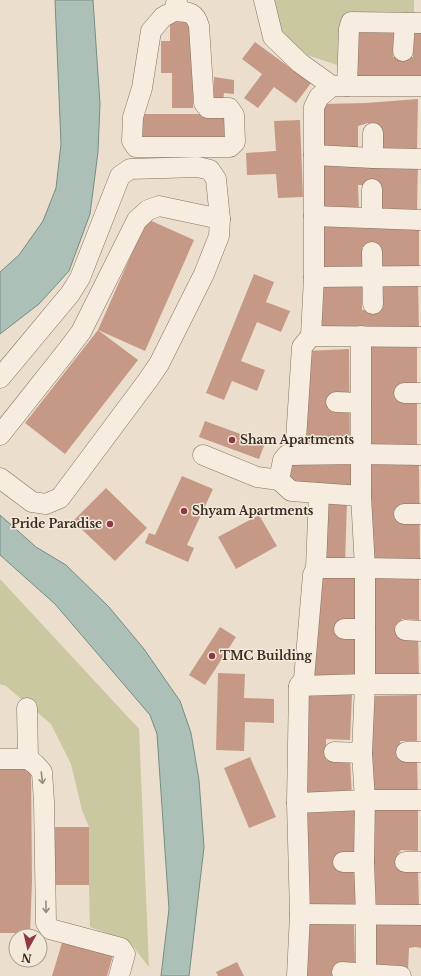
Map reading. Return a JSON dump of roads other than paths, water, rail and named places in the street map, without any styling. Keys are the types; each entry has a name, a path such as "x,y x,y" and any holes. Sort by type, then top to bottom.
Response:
{"street":[{"path":"264,0 273,37 300,63 339,86"},
{"path":"175,6 189,12 197,18 199,26 204,103 208,108 229,108 234,115 235,142 230,146 136,147 132,140 133,117 142,88 151,31 175,6"},
{"path":"339,86 351,22 413,23 403,51"},
{"path":"296,455 302,347 311,336 314,277 314,107 319,97 339,86 421,86"},
{"path":"373,133 373,158"},
{"path":"314,155 421,159"},
{"path":"0,378 70,294 80,278 120,176 130,169 198,167 210,170 216,179 220,219 219,236 204,274 159,364 60,498 46,504 32,502 0,478"},
{"path":"372,188 372,218"},
{"path":"0,435 81,332 138,220 148,210 159,206 220,219"},
{"path":"314,216 421,220"},
{"path":"372,252 373,304"},
{"path":"314,277 421,276"},
{"path":"311,336 421,337"},
{"path":"362,336 361,496 365,568 365,684 362,753 365,800 364,862 366,975"},
{"path":"336,402 361,402"},
{"path":"203,455 257,477 279,480 291,491 361,496"},
{"path":"279,480 283,460 287,455 421,455"},
{"path":"298,976 300,914 297,803 299,686 304,679 313,575 316,568 319,493"},
{"path":"316,568 421,569"},
{"path":"344,628 365,629"},
{"path":"299,686 421,684"},
{"path":"27,708 28,759"},
{"path":"334,752 362,753"},
{"path":"0,759 28,759 42,772 44,802 46,923 50,929 121,948 125,954 119,976"},
{"path":"297,803 365,800 421,800"},
{"path":"343,862 364,862"},
{"path":"300,914 421,915"},
{"path":"342,972 366,975 401,976"}],"place":[{"name":"Sham Apartments","path":"232,440"},
{"name":"Shyam Apartments","path":"184,511"},
{"name":"Pride Paradise","path":"110,524"},
{"name":"TMC Building","path":"212,656"}]}
